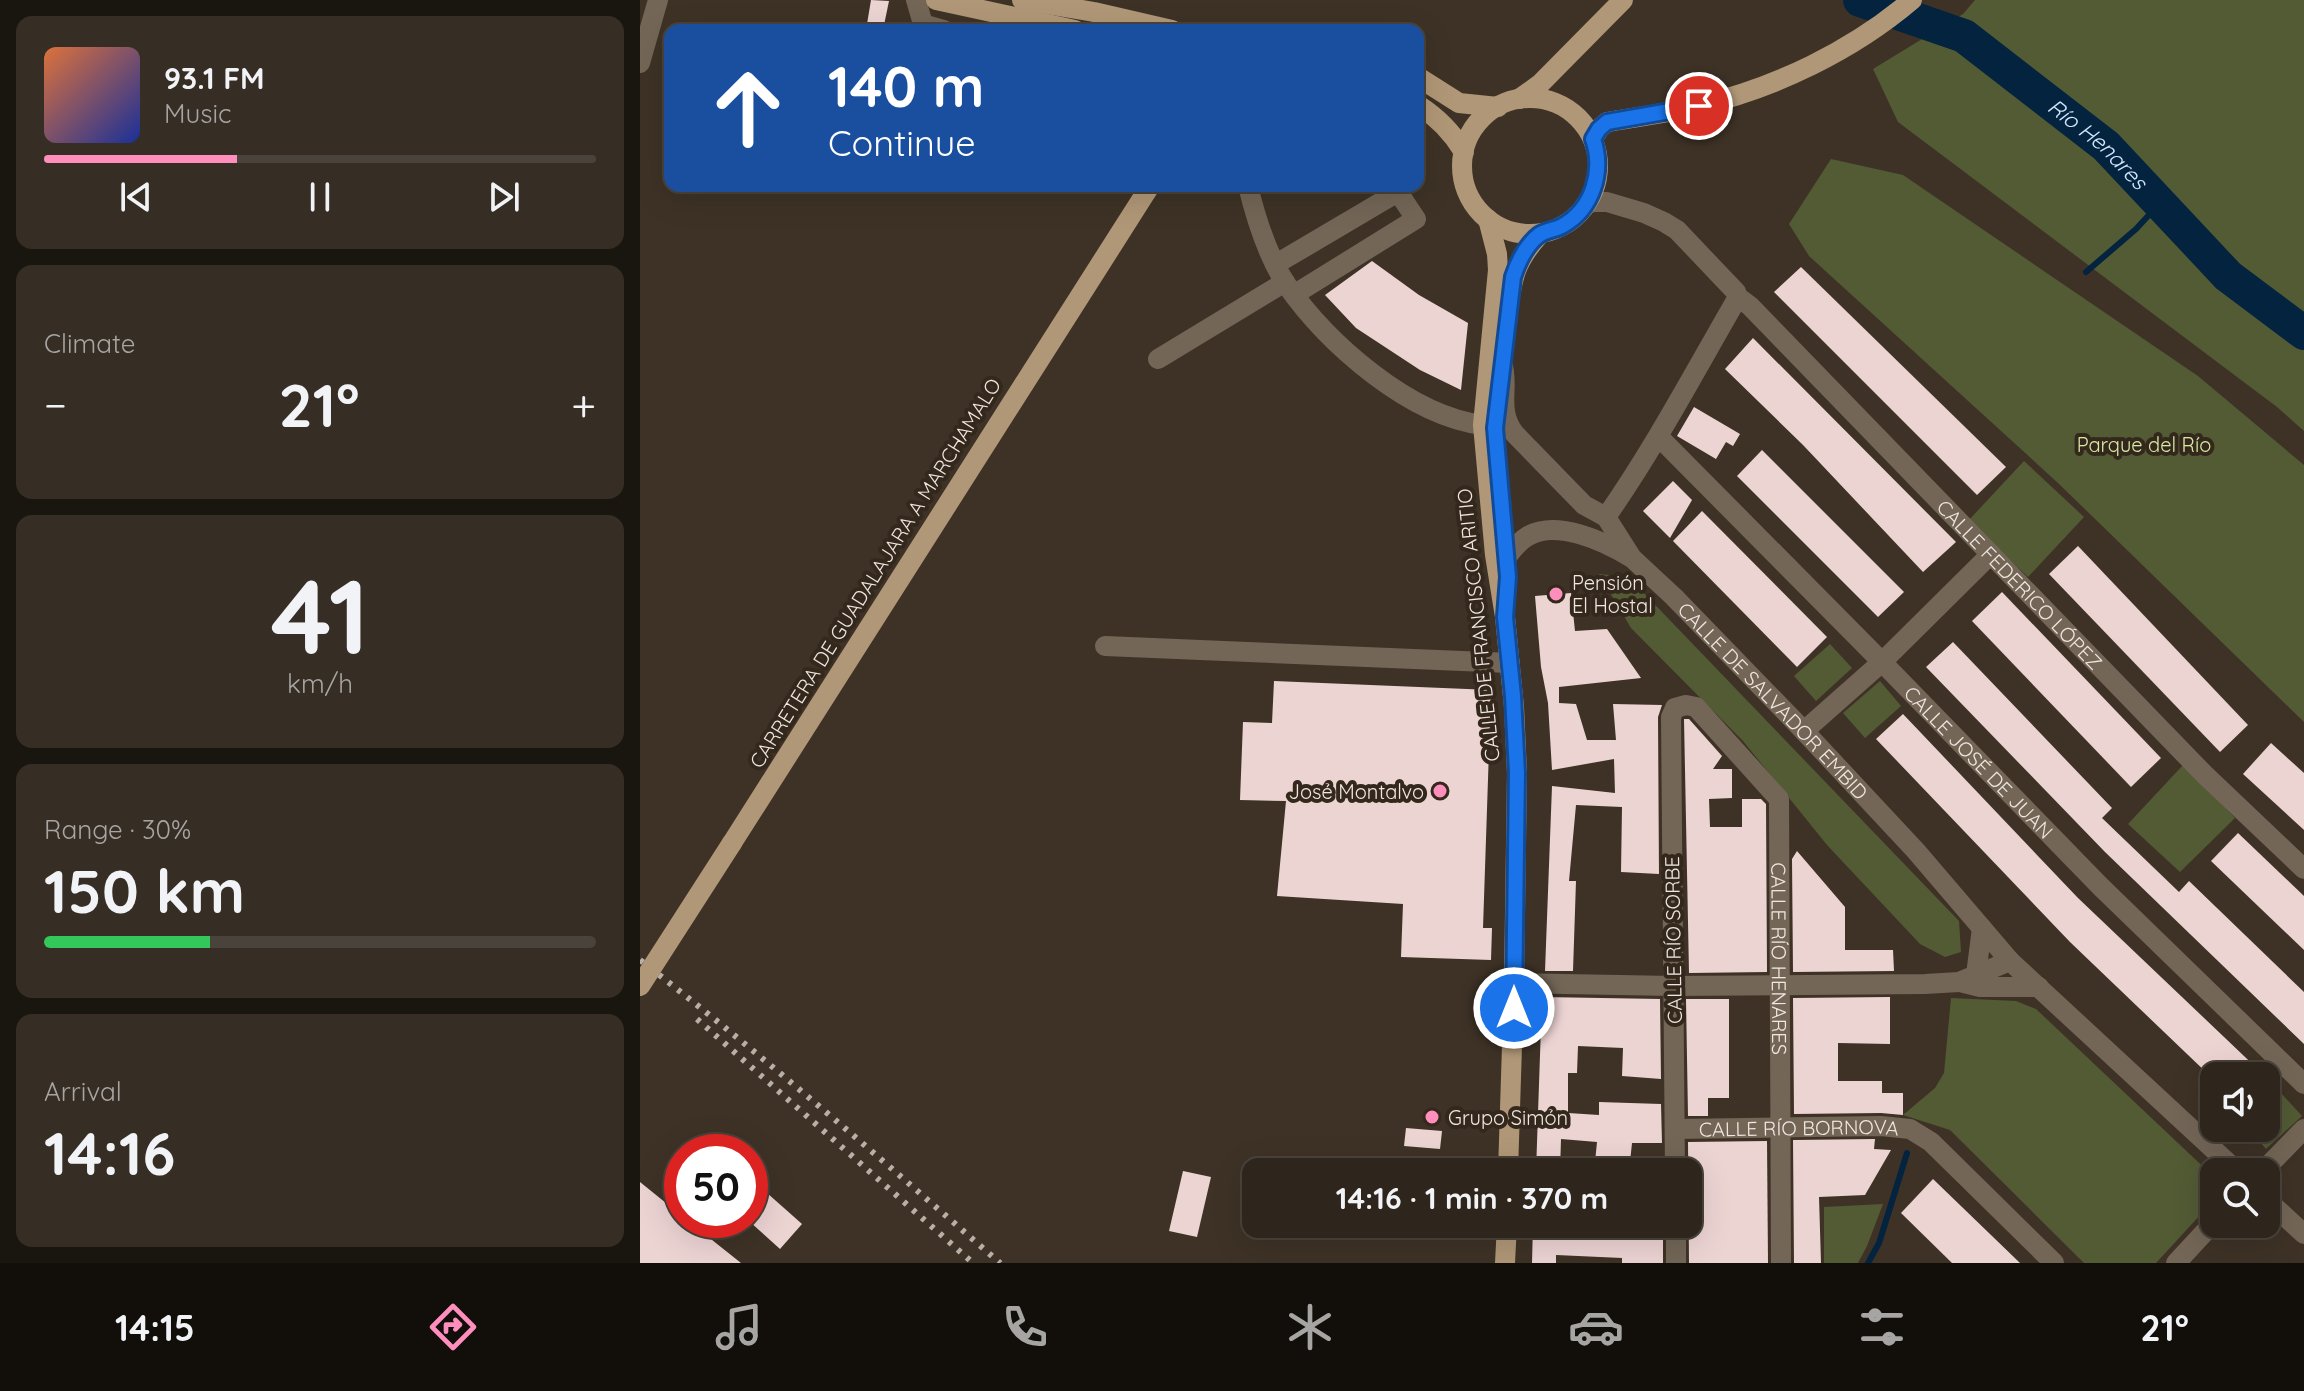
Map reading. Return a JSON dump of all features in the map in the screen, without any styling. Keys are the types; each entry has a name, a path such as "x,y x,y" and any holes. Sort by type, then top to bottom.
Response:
{"main road":[{"path":"936,0 1027,24"},
{"path":"1022,0 1146,24"},
{"path":"1519,100 1540,84 1623,0"},
{"path":"1593,139 1607,122 1699,106 1763,86 1829,56 1876,28 1912,0"},
{"path":"1424,81 1459,103 1498,107"},
{"path":"1532,98 1554,102 1573,112 1593,139 1596,149 1598,170 1593,193 1580,212 1562,226 1540,234 1517,233 1502,228 1478,210 1466,190 1464,152 1475,126 1491,110 1519,100 1532,98"},
{"path":"1424,110 1445,126 1464,152"},
{"name":"CARRETERA DE GUADALAJARA A MARCHAMALO","path":"640,986 1146,192"},
{"name":"CALLE DE FRANCISCO ARITIO","path":"1488,219 1498,270 1483,425 1495,555 1510,663 1517,773 1508,1158"},
{"path":"1505,617 1508,577 1495,428 1513,277 1522,256 1540,234"},
{"path":"1505,1263 1506,1238"}],"street":[{"path":"640,63 658,0"},
{"path":"916,0 923,24"},
{"path":"1250,192 1257,222 1285,280 1319,325 1344,350 1398,392 1451,418 1483,425"},
{"path":"1158,359 1285,280 1398,192 1416,219 1285,280"},
{"name":"CALLE FEDERICO LÓPEZ","path":"1585,205 1607,202 1664,222 1677,230 1738,297 2204,774 2304,869"},
{"path":"1606,517 1659,437 1738,297"},
{"name":"CALLE DE SALVADOR EMBID","path":"1502,362 1503,410 1507,424 1584,505 1606,517 1632,558 1804,731 1916,851 2010,961 2223,1158"},
{"name":"CALLE JOSÉ DE JUAN","path":"1659,437 2100,886 2304,1084"},
{"path":"1506,558 1526,537 1540,531 1581,535 1603,542 1632,558"},
{"path":"1804,731 1882,662 1991,554"},
{"path":"1105,646 1510,663"},
{"name":"CALLE RÍO HENARES","path":"1675,708 1686,705 1696,707 1779,799 1781,1263"},
{"name":"CALLE RÍO SORBE","path":"1675,708 1671,717 1675,1158"},
{"path":"1968,978 1982,928"},
{"path":"1514,983 1673,986 1925,984 1968,978 2010,961"},
{"path":"1968,978 1980,987 2039,987"},
{"name":"CALLE RÍO BORNOVA","path":"1675,1129 1881,1126 1910,1129 1931,1142 2054,1263"},
{"path":"2276,1158 2304,1129"},
{"path":"2280,1212 2304,1234"},
{"path":"2176,1263 2200,1237"},
{"path":"1676,1238 1676,1263"}],"green space":[{"path":"1975,0 2304,0 2304,431 2277,407 1898,122 1873,69 1963,14"},
{"name":"Parque del Río","path":"1831,159 1903,175 2198,376 2304,465 2304,722 2058,483 1809,256 1789,224"},
{"path":"2024,461 2084,517 2028,577 1968,521"},
{"path":"1599,574 1637,586 1959,921 1961,952 1945,957 1920,944 1827,845 1743,741 1631,628"},
{"path":"1830,644 1852,668 1816,701 1794,676"},
{"path":"1880,681 1901,706 1865,738 1843,713"},
{"path":"2184,764 2235,818 2180,872 2128,824"},
{"path":"1951,998 2016,1001 2036,1009 2200,1164 2200,1215 2156,1263 2084,1263 1950,1130 1903,1115 1935,1088 1944,1073"},
{"path":"2280,1092 2302,1116 2280,1136"},
{"path":"2260,1142 2274,1142 2266,1149"},
{"path":"1883,1204 1858,1263 1824,1263 1824,1207"}],"building":[{"path":"871,0 889,1 884,24 867,24"},
{"path":"1372,261 1419,295 1468,323 1461,390 1420,370 1356,328 1325,295"},
{"path":"1801,267 2006,467 1977,495 1774,292"},
{"path":"1753,338 1956,542 1923,572 1803,445 1725,369"},
{"path":"1694,407 1740,434 1733,446 1726,442 1716,459 1677,436"},
{"path":"1762,450 1904,592 1878,617 1737,476"},
{"path":"1673,481 1692,500 1670,538 1643,511"},
{"path":"1702,511 1827,637 1797,667 1673,541"},
{"path":"2078,546 2248,725 2220,752 2049,574"},
{"path":"2002,592 2161,758 2131,787 1972,621"},
{"path":"1571,593 1575,631 1607,629 1641,678 1559,687 1559,703 1576,704 1587,740 1616,740 1613,704 1662,705 1658,717 1659,874 1621,872 1622,807 1576,805 1569,881 1576,881 1573,971 1545,971 1552,786 1615,793 1614,759 1552,770 1548,703 1541,667 1535,596"},
{"path":"1953,642 2112,808 2102,818 2179,892 2189,881 2304,992 2304,1044 2105,852 1926,667"},
{"path":"1274,681 1491,690 1483,928 1492,928 1491,960 1401,957 1403,904 1277,896 1286,801 1240,800 1243,722 1272,723"},
{"path":"1903,714 2078,898 2250,1062 2200,1062 2200,1066 2070,942 1876,739"},
{"path":"1684,719 1689,719 1722,756 1713,769 1732,769 1732,798 1709,799 1710,827 1742,827 1742,799 1761,799 1766,804 1767,972 1689,973"},
{"path":"2271,743 2304,773 2304,830 2243,774"},
{"path":"2238,833 2304,896 2304,950 2211,861"},
{"path":"1797,851 1845,907 1845,950 1893,950 1894,971 1793,972 1792,859"},
{"path":"1542,997 1660,999 1661,1079 1622,1076 1623,1048 1578,1046 1577,1073 1568,1073 1568,1113 1599,1115 1599,1102 1661,1104 1662,1143 1632,1143 1630,1158 1595,1158 1597,1142 1561,1139 1560,1158 1536,1158"},
{"path":"1890,997 1890,1044 1838,1043 1838,1081 1882,1081 1882,1093 1903,1093 1903,1115 1794,1114 1793,998"},
{"path":"1686,999 1729,999 1729,1098 1708,1098 1708,1116 1688,1116"},
{"path":"1406,1128 1442,1131 1440,1149 1404,1146"},
{"path":"1875,1139 1874,1149 1891,1150 1865,1195 1819,1197 1821,1263 1794,1263 1793,1140"},
{"path":"1767,1141 1768,1263 1689,1263 1689,1238 1702,1238 1702,1158 1688,1158 1688,1142"},
{"path":"1183,1171 1211,1177 1197,1237 1169,1231"},
{"path":"1933,1179 2020,1263 1952,1263 1901,1213"},
{"path":"640,1182 664,1201 664,1238 710,1238 741,1263 640,1263"},
{"path":"768,1194 802,1224 780,1249 768,1238"},
{"path":"1533,1238 1663,1238 1663,1263 1622,1263 1622,1258 1556,1255 1556,1263 1532,1263"}],"waterway":[{"name":"Río Henares","path":"1860,0 1964,36 2106,146 2228,276 2304,333"},
{"path":"2086,272 2136,229 2160,203"},
{"path":"1868,1263 1879,1243 1907,1153"}],"railway":[{"path":"640,960 777,1071 1000,1263"},
{"path":"697,1019 973,1263"}],"place":[{"name":"Pensión El Hostal","path":"1556,594"},
{"name":"José Montalvo","path":"1440,791"},
{"name":"Grupo Simón","path":"1432,1117"}],"route":[{"path":"1514,1008 1517,773 1505,617 1508,577 1495,428 1513,277 1518,263 1540,234 1562,226 1580,212 1593,193 1598,170 1593,139 1599,129 1607,122 1699,106"}]}
